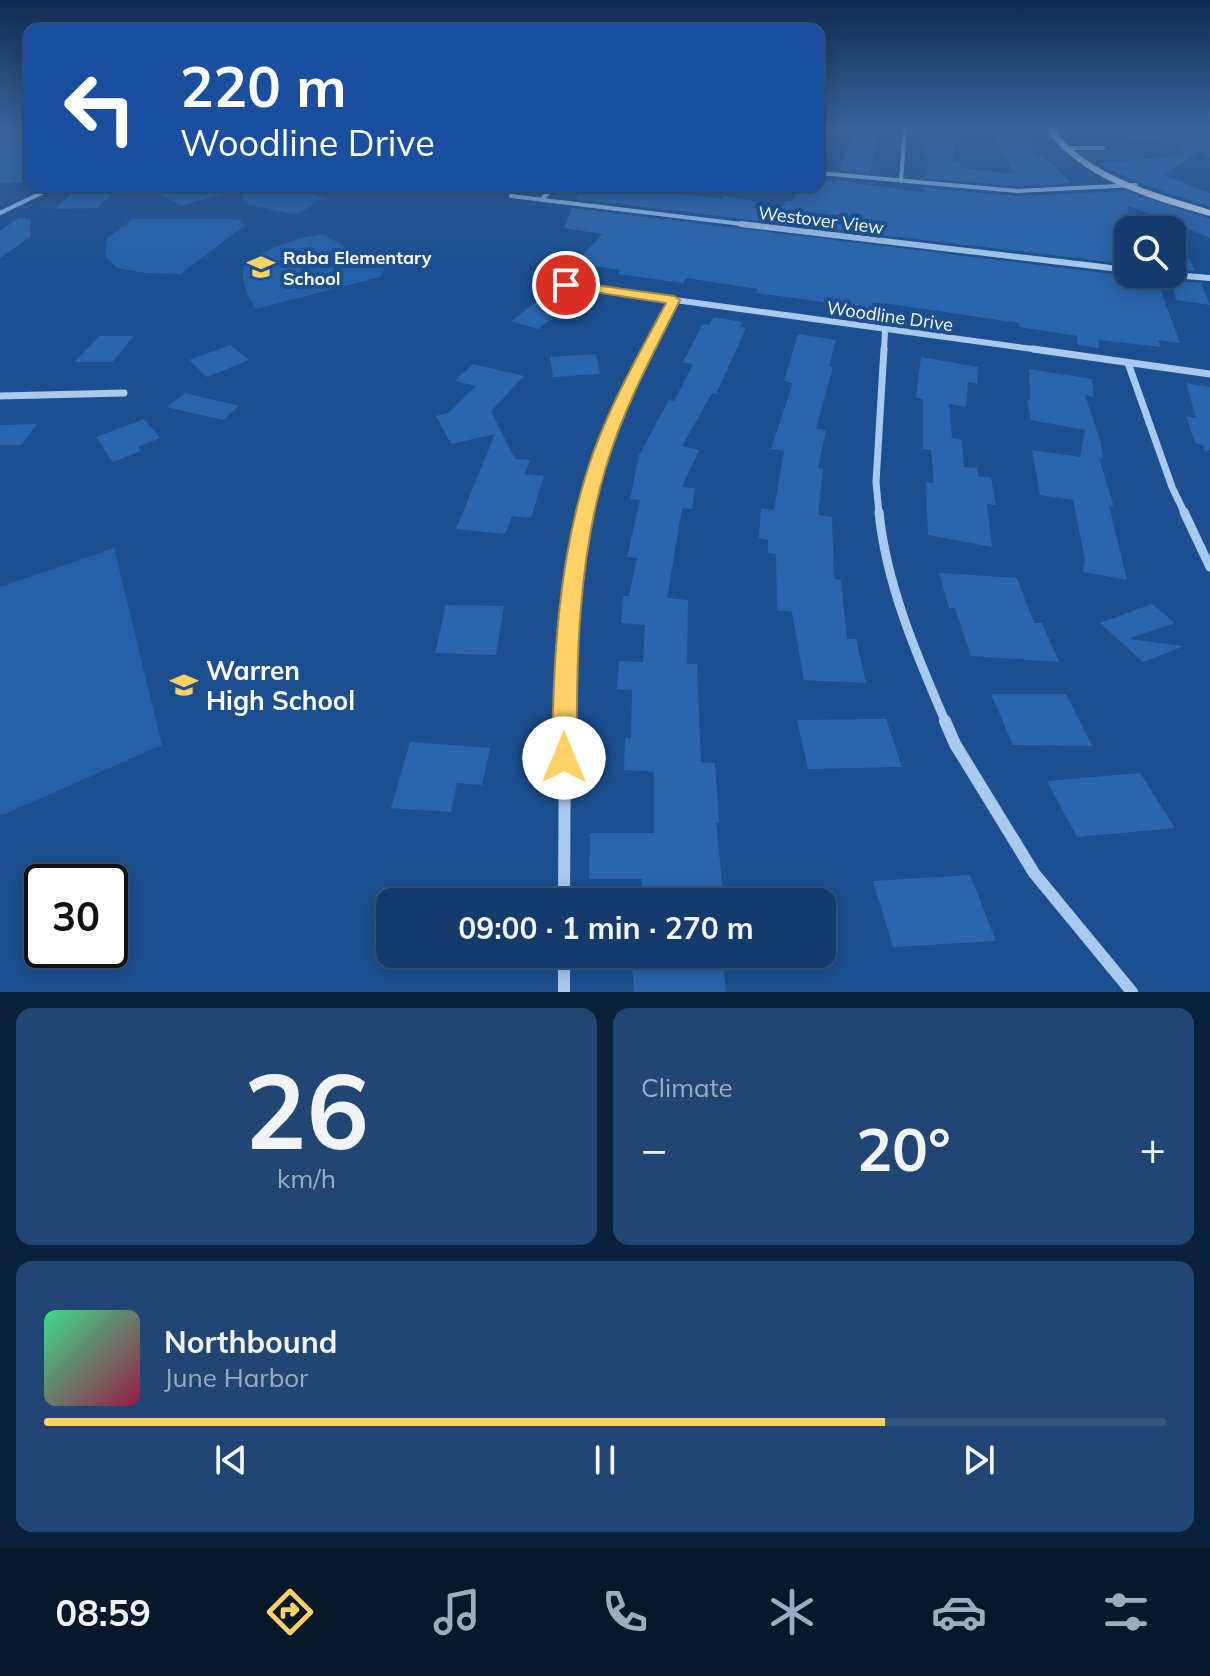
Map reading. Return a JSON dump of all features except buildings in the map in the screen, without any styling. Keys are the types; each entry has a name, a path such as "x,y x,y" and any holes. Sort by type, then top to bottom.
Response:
{"street":[{"path":"901,181 902,173"},
{"path":"1111,173 1210,213"},
{"path":"824,174 1050,193 1136,185"},
{"path":"0,213 44,192"},
{"path":"542,199 549,192"},
{"name":"Westover View","path":"511,196 1114,268"},
{"path":"1186,276 1210,278"},
{"name":"Woodline Drive","path":"566,285 1210,374"},
{"path":"564,888 564,672 589,498 597,466 627,392 674,300"},
{"path":"885,330 876,482 882,541 892,580 934,695 955,744 1034,873 1132,992"},
{"path":"1128,363 1172,487 1210,567"},
{"path":"0,396 124,393"},
{"path":"564,968 564,992"}],"shaded area":[{"path":"241,192 309,192 323,198 295,214 245,204"},
{"path":"132,219 228,219 241,220 245,225 181,274 146,273 117,268 105,256 107,238"},
{"path":"322,234 385,268 380,277 256,309 245,288 244,264 282,244"},
{"path":"114,548 162,745 0,816 0,587"}],"place":[{"name":"Raba Elementary School","path":"261,267"},
{"name":"Warren High School","path":"184,685"}],"route":[{"path":"564,758 564,672 589,498 597,466 627,392 674,300 566,285"}]}
